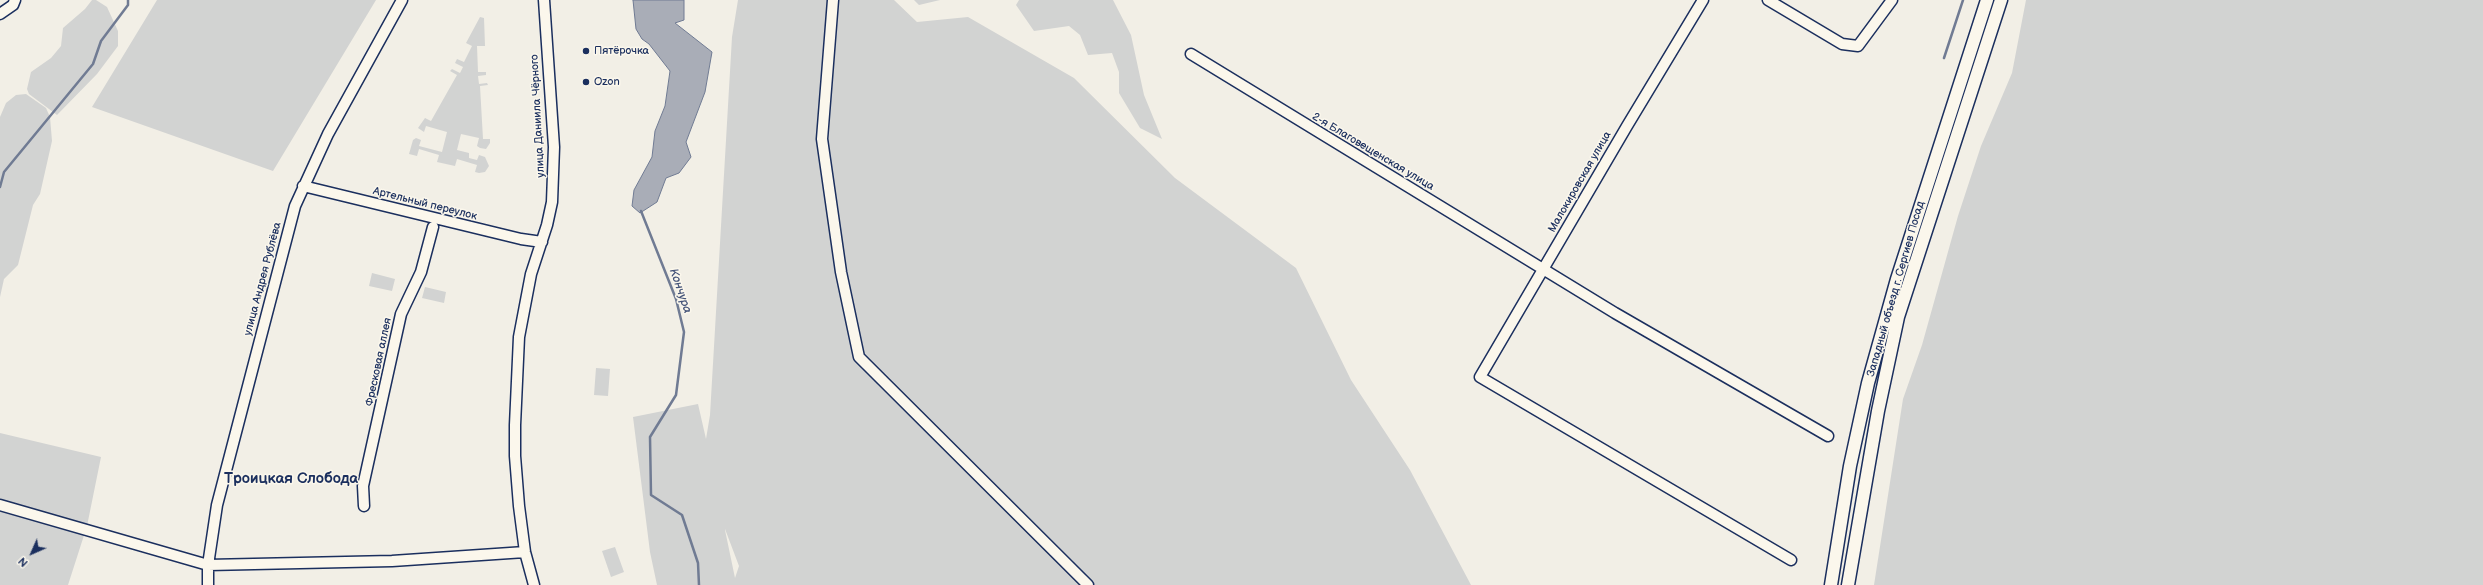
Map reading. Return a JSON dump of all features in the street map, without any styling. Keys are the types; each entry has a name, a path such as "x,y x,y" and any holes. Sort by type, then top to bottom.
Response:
{"main road":[{"name":"Западный объезд г. Сергиев Посад","path":"1831,585 1850,466 1868,382 1897,279 1987,0"},
{"name":"Западный объезд г. Сергиев Посад","path":"1848,585 1878,411 1898,317 2001,0"}],"street":[{"path":"0,14 13,5 14,0"},
{"name":"улица Андрея Рублёва","path":"208,585 208,565 221,490 288,233 303,186 328,134 402,0"},
{"name":"улица Даниила Чёрного","path":"534,585 525,552 515,456 516,375 519,337 531,274 542,242 552,202 554,147 544,0"},
{"path":"833,0 822,139 841,272 859,357 1088,585"},
{"name":"Малокировская улица","path":"1703,0 1619,139 1480,377 1790,560"},
{"path":"1768,0 1842,44 1858,46 1892,0"},
{"name":"2-я Благовещенская улица","path":"1191,54 1544,268 1615,313 1828,436"},
{"name":"Артельный переулок","path":"303,186 521,239 542,242"},
{"name":"Фресковая аллея","path":"364,506 363,486 401,314 421,272 434,228"},
{"path":"0,505 208,565 392,561 525,552"}],"shaded area":[{"path":"92,0 96,0 107,7 118,31 118,46 97,74 57,115 29,94 27,89 31,72 51,58 61,46 63,28 85,9"},
{"path":"157,0 376,0 273,171 92,107"},
{"path":"633,0 684,0 684,20 675,23 712,52 705,92 686,142 691,157 679,173 666,178 657,202 640,213 632,206 634,190 652,157 655,131 665,106 670,71 649,44 642,39 636,29"},
{"path":"738,0 894,0 917,22 968,17 1074,78 1175,178 1296,268 1351,380 1410,470 1471,585 657,585 650,552 633,417 698,404 706,439 710,415 732,37","holes":["725,529 739,566 735,578"]},
{"path":"914,0 940,0 919,5"},
{"path":"1019,0 1113,0 1131,35 1144,95 1162,139 1140,128 1119,93 1119,72 1112,53 1088,55 1080,35 1069,26 1034,31 1016,5"},
{"path":"2026,0 2483,0 2483,585 1874,585 1903,399 1922,345 1958,216 1981,146 2012,73"},
{"path":"480,17 484,18 485,46 477,46 478,72 486,72 486,75 478,76 479,84 487,83 488,85 480,86 483,139 490,139 490,143 486,149 480,148 477,146 479,138 461,134 457,150 469,153 469,158 477,160 479,155 485,157 489,166 485,172 479,173 475,172 477,165 457,159 455,166 437,162 439,155 419,149 417,156 409,154 413,140 416,138 421,140 419,146 442,152 447,132 426,126 424,132 418,128 425,118 431,121 457,75 450,71 452,69 460,73 463,67 455,63 457,59 464,62 472,46 466,43"},
{"path":"26,94 46,108 50,117 52,141 40,194 33,205 18,265 4,279 0,297 0,117 6,103 16,95"},
{"path":"372,273 395,279 392,291 369,286"},
{"path":"425,287 446,292 444,303 422,298"},
{"path":"596,368 610,369 608,396 594,395"},
{"path":"0,433 101,457 87,526 68,585 0,585"},
{"path":"615,547 624,572 611,577 602,551"}],"waterway":[{"path":"0,187 4,172 93,64 101,41 128,5 128,0"},
{"path":"1944,58 1963,0"},
{"name":"Кончура","path":"641,211 676,299 684,332 676,395 650,437 651,495 682,515 698,563 699,585"}],"place":[{"name":"Пятёрочка","path":"586,51"},
{"name":"Ozon","path":"586,82"}],"district":[{"name":"Троицкая Слобода","path":"291,479"}]}
